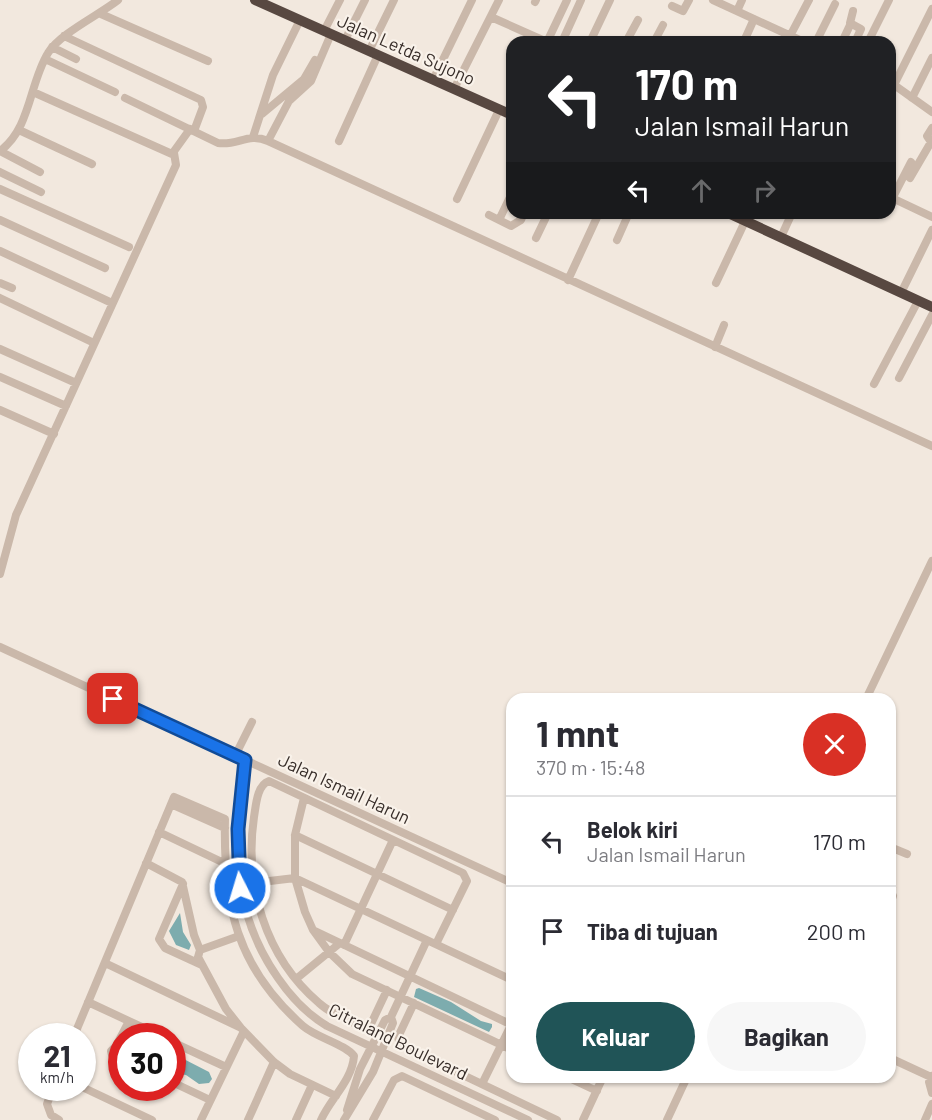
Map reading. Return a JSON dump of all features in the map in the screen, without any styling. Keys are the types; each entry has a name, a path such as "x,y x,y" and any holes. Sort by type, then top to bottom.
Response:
{"highway":[{"name":"Jalan Letda Sujono","path":"255,0 506,113"},
{"path":"750,219 781,237 932,307"}],"street":[{"path":"40,172 0,151 11,142 19,130 45,59 52,47 64,36 101,14 118,0"},
{"path":"268,141 290,101 311,81 340,0"},
{"path":"345,40 365,0"},
{"path":"339,141 394,0"},
{"path":"434,80 472,0"},
{"path":"454,89 499,0"},
{"path":"550,36 567,0"},
{"path":"565,36 581,0"},
{"path":"593,36 610,0"},
{"path":"672,6 683,11 689,0"},
{"path":"714,0 790,36 808,0"},
{"path":"737,11 742,0"},
{"path":"871,36 889,0"},
{"path":"819,36 835,4"},
{"path":"896,76 932,9"},
{"path":"845,36 854,11"},
{"path":"101,14 208,61"},
{"path":"491,17 534,36"},
{"path":"747,36 754,19"},
{"path":"253,137 273,75 300,20"},
{"path":"629,36 638,20"},
{"path":"850,23 861,29 858,36"},
{"path":"657,36 663,25"},
{"path":"262,114 304,79 327,33"},
{"path":"0,574 13,522 176,165 174,153 192,130 203,107 201,100 64,36"},
{"path":"52,47 76,59"},
{"path":"912,98 932,58"},
{"path":"45,59 115,92"},
{"path":"896,87 932,112"},
{"path":"33,92 165,152 174,153"},
{"path":"125,98 221,143 253,137 268,141 932,446"},
{"path":"458,199 499,110"},
{"path":"896,191 931,142 927,136 932,128"},
{"path":"19,130 92,164"},
{"path":"903,157 915,163"},
{"path":"910,178 915,163"},
{"path":"0,172 41,192"},
{"path":"0,189 129,247"},
{"path":"896,200 932,218"},
{"path":"499,220 506,205"},
{"path":"489,215 511,226 521,219"},
{"path":"536,238 545,219"},
{"path":"568,280 596,219"},
{"path":"617,240 626,219"},
{"path":"716,283 746,219"},
{"path":"781,237 789,219"},
{"path":"0,220 105,268"},
{"path":"901,292 932,230"},
{"path":"0,251 112,303"},
{"path":"0,282 12,288"},
{"path":"0,298 94,343"},
{"path":"874,384 918,301"},
{"path":"899,378 932,315"},
{"path":"715,347 724,325"},
{"path":"0,349 76,383"},
{"path":"0,377 66,406"},
{"path":"0,410 54,434"},
{"path":"869,693 932,561"},
{"name":"Jalan Ismail Harun","path":"1,650 506,880"},
{"path":"235,756 252,722"},
{"name":"Citraland Boulevard","path":"245,760 237,858 240,888 257,943 284,986 317,1020 528,1120"},
{"path":"387,990 370,1026 363,1027 319,1003 296,979 275,949 264,925 253,883 251,836 260,789 270,781 467,876 467,881 436,944"},
{"path":"79,1023 174,796 225,819 226,891 239,936 265,985 283,1007 315,1035 354,1056 336,1096 321,1120"},
{"path":"304,798 295,835 295,878 313,930 329,952 352,974 506,1047"},
{"path":"159,832 224,863"},
{"path":"295,835 453,910"},
{"path":"296,979 342,944 393,840"},
{"path":"896,849 907,854"},
{"path":"146,863 179,879 183,884 189,915 200,950 198,957 226,1009 242,1029 274,1062 290,1074 336,1096"},
{"path":"253,883 295,878 506,977"},
{"path":"183,884 160,933 153,941 154,945 202,965"},
{"path":"313,930 506,1022"},
{"path":"200,950 239,936"},
{"path":"391,1017 393,1023 373,1072 344,1120 360,1069 385,1020 391,1017 427,940"},
{"path":"105,963 242,1029"},
{"path":"88,1002 133,1023"},
{"path":"414,1003 398,1037 400,1045 557,1120"},
{"path":"201,1120 242,1029"},
{"path":"482,1084 506,1034"},
{"path":"186,1048 226,1067"},
{"path":"896,1061 931,1076 932,1093"},
{"path":"248,1120 274,1062"},
{"path":"373,1120 398,1076 495,1120"},
{"path":"579,1083 597,1092"},
{"path":"583,1120 601,1083"},
{"path":"667,1120 684,1083"},
{"path":"296,1120 312,1085"},
{"path":"186,1089 210,1100"},
{"path":"96,1094 152,1120"},
{"path":"48,1101 51,1115 58,1120"},
{"path":"925,1120 932,1104"}],"water":[{"path":"180,913 183,932 191,945 189,950 176,945 169,931"},
{"path":"419,988 451,1002 481,1021 492,1024 492,1027 489,1032 414,997 416,989"},
{"path":"186,1060 209,1072 212,1079 209,1083 199,1084 186,1075"}],"route":[{"path":"113,699 245,760 238,829 237,858 240,888"}]}
